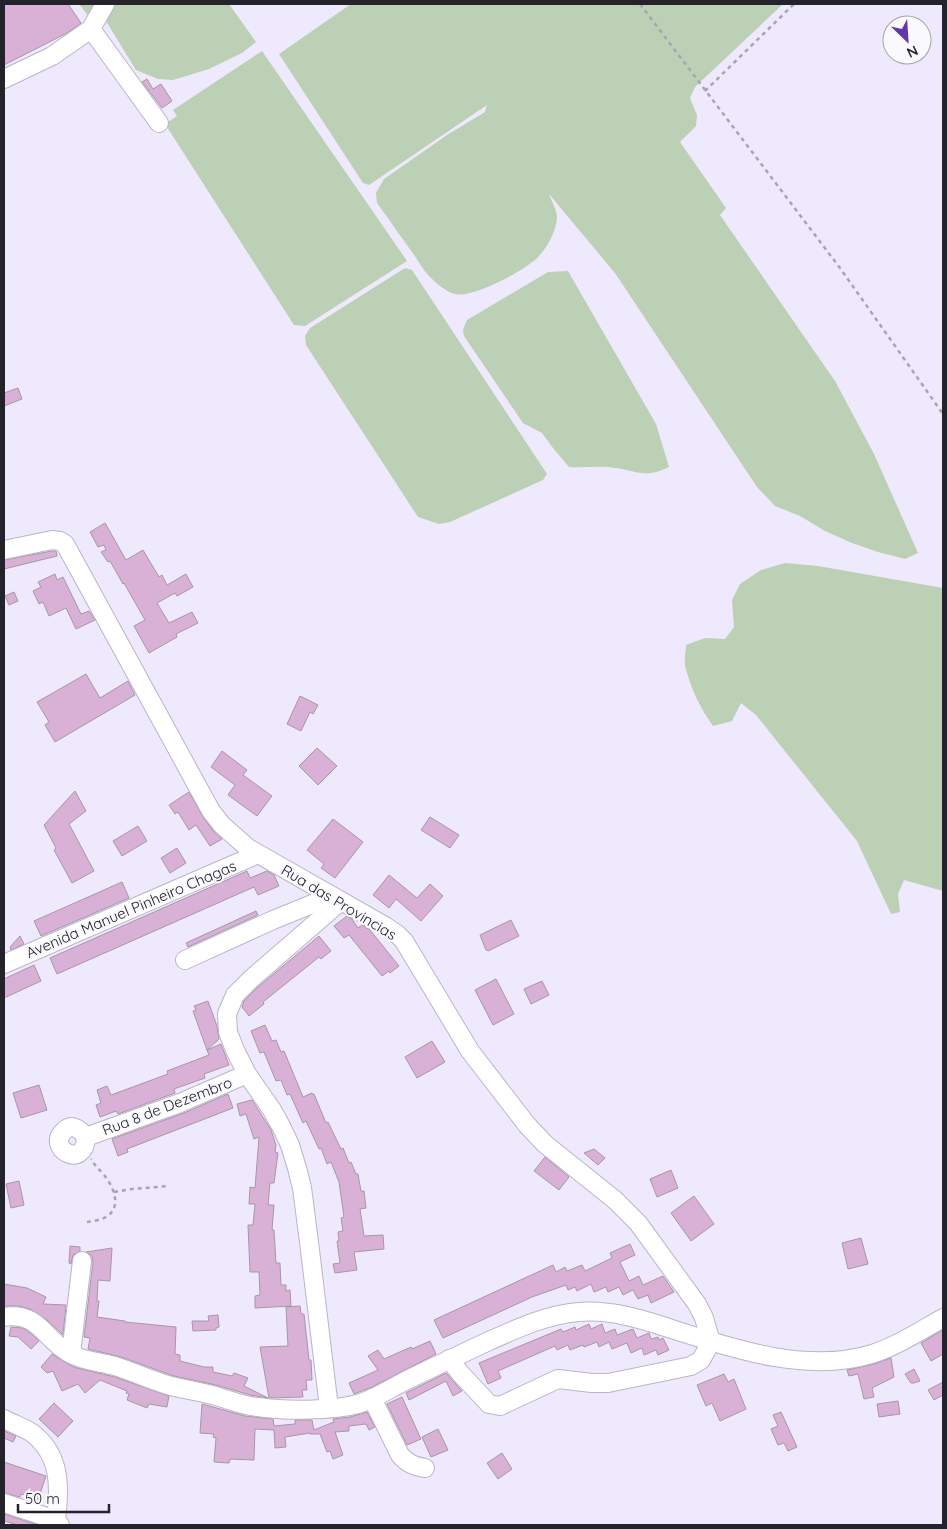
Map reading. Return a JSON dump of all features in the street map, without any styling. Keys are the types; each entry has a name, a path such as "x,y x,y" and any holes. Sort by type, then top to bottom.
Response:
{"street":[{"path":"4,79 52,56 91,29 105,4"},
{"path":"91,29 159,123"},
{"name":"Rua das Provincias","path":"4,550 52,540 65,544 211,811 222,825 241,843 258,854 385,926 404,941 470,1051 492,1080 527,1125 545,1144 615,1200 638,1223 697,1304 704,1318 711,1342"},
{"name":"Avenida Manuel Pinheiro Chagas","path":"4,964 258,854"},
{"path":"185,960 274,920 337,899"},
{"path":"329,1408 302,1188 297,1168 281,1126 247,1074 228,1032 228,1014 235,994 337,899"},
{"name":"Rua 8 de Dezembro","path":"86,1141 247,1074"},
{"path":"71,1354 82,1261"},
{"path":"4,1318 22,1317 36,1323 58,1344 71,1354 81,1358 118,1367 170,1386 219,1396 238,1404 259,1408 285,1409 344,1407 361,1403 449,1359 536,1321 558,1314 604,1312 631,1316 711,1342 781,1358 810,1362 836,1361 873,1353 899,1343 943,1318"},
{"path":"449,1359 489,1404 500,1406 558,1379 600,1383 691,1366 701,1360 711,1342"},
{"path":"372,1398 400,1456 413,1466 425,1468"},
{"path":"4,1419 30,1432 47,1450 55,1466 59,1483 58,1522 4,1503"}],"path":[{"path":"640,4 840,268 943,414"},
{"path":"705,91 794,4"},
{"path":"86,1141 94,1166 104,1175 116,1199 115,1206 106,1217 86,1222"},
{"path":"114,1192 169,1186"}],"green space":[{"path":"79,4 94,4 89,17"},
{"path":"112,4 229,4 256,42 242,53 209,69 173,80 158,79 136,70 106,21"},
{"path":"351,4 783,4 695,87 690,98 697,115 696,126 680,142 726,208 720,215 835,381 874,454 918,553 905,559 878,552 825,531 800,516 775,506 757,487 615,273 549,194 556,211 556,223 548,243 533,262 486,288 463,294 455,294 448,291 432,279 377,203 376,193 384,179 447,135 485,112 487,105 369,185 363,183 279,54"},
{"path":"262,51 407,261 305,326 294,325 165,124 177,116 173,110"},
{"path":"405,268 412,270 547,474 543,480 450,522 439,524 418,517 306,345 305,336 310,328"},
{"path":"568,271 656,424 669,467 652,473 638,473 608,467 569,467 542,433 523,423 464,336 463,330 467,320 548,272"},
{"path":"785,563 818,566 943,588 943,891 904,880 898,894 900,912 891,914 857,841 756,715 741,703 732,721 713,726 700,705 690,681 685,665 686,645 705,638 725,639 734,627 732,600 740,584 761,570"}],"building":[{"path":"4,4 68,4 81,23 67,33 4,65"},
{"path":"147,79 153,89 161,84 172,101 162,108 142,82"},
{"path":"18,388 22,399 4,406 4,393"},
{"path":"105,523 126,560 143,550 159,577 162,575 167,585 186,574 193,587 177,596 175,593 157,603 169,623 192,612 198,623 176,634 177,637 149,653 134,626 145,620 110,561 108,562 101,552 106,550 104,545 98,547 90,532"},
{"path":"56,551 57,556 4,569 4,560"},
{"path":"55,574 57,580 63,577 81,614 89,611 95,620 76,629 66,608 49,616 43,602 39,604 33,591 41,587 38,582"},
{"path":"14,592 18,601 9,605 5,596"},
{"path":"86,674 100,698 128,681 135,695 55,742 45,725 49,722 37,702"},
{"path":"300,696 318,705 313,714 310,712 301,731 287,724"},
{"path":"317,748 337,766 318,785 299,766"},
{"path":"222,751 247,770 243,775 272,796 257,816 228,795 235,785 211,767"},
{"path":"75,791 86,811 69,824 94,871 72,883 54,850 56,848 44,825"},
{"path":"189,792 203,817 222,839 210,846 196,825 189,830 178,812 175,814 169,805"},
{"path":"430,817 459,835 450,848 421,830"},
{"path":"333,819 363,842 335,878 321,868 324,864 307,850"},
{"path":"138,826 147,841 122,856 113,841"},
{"path":"177,848 186,863 170,873 161,858"},
{"path":"247,871 250,878 267,871 274,875 279,886 258,895 254,887 57,974 50,958"},
{"path":"389,875 417,898 430,884 443,896 421,921 396,899 389,908 373,895"},
{"path":"122,882 129,898 41,936 34,921"},
{"path":"256,911 258,915 188,947 186,943"},
{"path":"347,916 352,919 358,928 362,925 370,930 399,966 382,976 349,935 344,938 334,926"},
{"path":"511,920 519,936 488,951 486,950 480,935"},
{"path":"20,936 24,944 11,950 10,947"},
{"path":"319,936 331,951 321,959 319,957 263,1002 264,1004 249,1016 242,1007 244,1001"},
{"path":"34,965 41,981 4,998 4,979"},
{"path":"496,979 514,1014 493,1025 475,990"},
{"path":"542,981 549,995 531,1004 524,989"},
{"path":"208,1001 217,1026 219,1039 207,1050 193,1011 196,1010 194,1006"},
{"path":"265,1025 272,1041 276,1040 281,1052 284,1051 303,1097 314,1094 326,1123 328,1122 349,1163 351,1162 356,1174 358,1174 361,1191 364,1191 366,1208 360,1209 364,1236 383,1235 384,1249 354,1252 357,1270 335,1273 333,1264 340,1263 337,1241 339,1241 338,1232 343,1231 341,1218 344,1217 339,1182 331,1162 327,1164 321,1148 319,1149 306,1121 303,1123 290,1094 287,1095 281,1080 276,1081 264,1052 260,1053 251,1031"},
{"path":"432,1041 445,1062 417,1078 405,1057"},
{"path":"221,1044 229,1065 204,1074 205,1078 174,1089 175,1093 118,1114 116,1111 100,1117 96,1105 101,1103 97,1090 107,1086 111,1095 168,1074 167,1071 209,1055 207,1050"},
{"path":"39,1085 47,1110 21,1118 13,1093"},
{"path":"228,1094 233,1108 127,1149 128,1152 118,1156 112,1139 184,1113"},
{"path":"252,1100 271,1130 276,1145 275,1152 278,1153 274,1183 270,1183 268,1205 274,1205 272,1230 274,1230 276,1263 280,1263 281,1285 286,1285 286,1291 290,1290 291,1306 255,1308 255,1296 260,1295 259,1272 250,1272 248,1225 253,1225 255,1204 249,1204 250,1187 255,1188 259,1137 254,1139 246,1114 240,1116 237,1104"},
{"path":"594,1149 605,1158 598,1165 584,1153"},
{"path":"545,1157 569,1177 559,1190 534,1171"},
{"path":"671,1170 678,1188 657,1197 650,1179"},
{"path":"19,1181 24,1205 11,1208 6,1184"},
{"path":"694,1196 714,1224 691,1241 671,1213"},
{"path":"861,1238 868,1264 848,1269 842,1243"},
{"path":"630,1244 635,1255 620,1262 629,1281 639,1276 643,1285 663,1276 674,1292 651,1303 648,1295 638,1299 633,1290 623,1295 619,1287 608,1292 606,1287 594,1292 591,1284 577,1291 575,1287 568,1290 566,1285 532,1297 443,1338 434,1320 553,1265 556,1272 565,1267 567,1271 582,1265 585,1271 612,1258 610,1253"},
{"path":"70,1246 80,1247 80,1251 73,1255 71,1264 69,1263"},
{"path":"112,1248 110,1281 98,1280 97,1301 99,1301 97,1317 176,1327 175,1354 180,1355 180,1361 204,1367 213,1367 213,1372 232,1376 234,1373 248,1378 244,1386 268,1398 174,1376 121,1357 88,1349 90,1338 84,1337 93,1262 92,1256 86,1252"},
{"path":"4,1284 27,1288 46,1297 43,1304 66,1305 63,1335 47,1320 30,1309 18,1306 4,1306"},
{"path":"300,1306 301,1314 304,1314 312,1380 306,1380 307,1390 302,1390 303,1397 269,1398 260,1347 288,1346 286,1307"},
{"path":"218,1315 219,1327 216,1330 193,1331 192,1321 209,1321 208,1316"},
{"path":"589,1324 591,1329 602,1324 605,1333 615,1329 617,1335 633,1329 637,1338 649,1333 651,1339 658,1337 659,1340 663,1338 669,1350 658,1355 656,1350 644,1355 642,1348 631,1353 627,1343 612,1349 609,1342 599,1347 597,1342 570,1350 568,1345 557,1350 555,1346 498,1371 501,1378 488,1384 479,1363 561,1329 563,1332 575,1327 576,1330"},
{"path":"11,1327 22,1328 28,1331 39,1341 31,1349 18,1337 9,1336"},
{"path":"943,1330 943,1354 931,1361 921,1343"},
{"path":"430,1341 436,1354 372,1387 354,1394 349,1383 378,1370 368,1356 378,1350 384,1359"},
{"path":"52,1354 73,1367 115,1377 169,1396 167,1407 149,1404 147,1408 127,1400 129,1394 126,1393 127,1391 100,1380 85,1393 78,1384 62,1391 53,1371 47,1373 41,1367"},
{"path":"891,1358 894,1377 872,1388 874,1397 864,1399 858,1374 849,1376 847,1370"},
{"path":"914,1369 920,1381 911,1383 905,1374"},
{"path":"446,1373 462,1391 453,1396 446,1381 409,1400 406,1393"},
{"path":"724,1374 728,1382 734,1379 746,1409 720,1421 712,1403 706,1406 697,1385"},
{"path":"943,1382 943,1395 934,1400 928,1390"},
{"path":"402,1397 421,1439 407,1445 387,1404"},
{"path":"898,1401 900,1414 879,1417 877,1404"},
{"path":"54,1403 73,1421 58,1437 39,1419"},
{"path":"202,1404 245,1416 273,1419 274,1426 295,1424 295,1420 312,1420 314,1430 334,1422 333,1419 367,1412 375,1427 369,1430 366,1424 349,1426 349,1431 335,1432 343,1455 333,1459 330,1451 327,1452 320,1434 310,1433 285,1437 286,1447 275,1448 274,1430 255,1429 254,1460 230,1459 229,1463 214,1462 216,1438 213,1437 214,1434 200,1433"},
{"path":"781,1412 797,1447 788,1451 784,1443 778,1445 771,1429 778,1426 773,1415"},
{"path":"438,1429 448,1450 431,1457 422,1437"},
{"path":"4,1431 16,1436 13,1442 4,1438"},
{"path":"502,1453 512,1469 498,1479 487,1463"},
{"path":"4,1462 46,1476 38,1500 21,1494 20,1497 4,1493"},
{"path":"4,1514 38,1525 18,1525 4,1521"}]}
